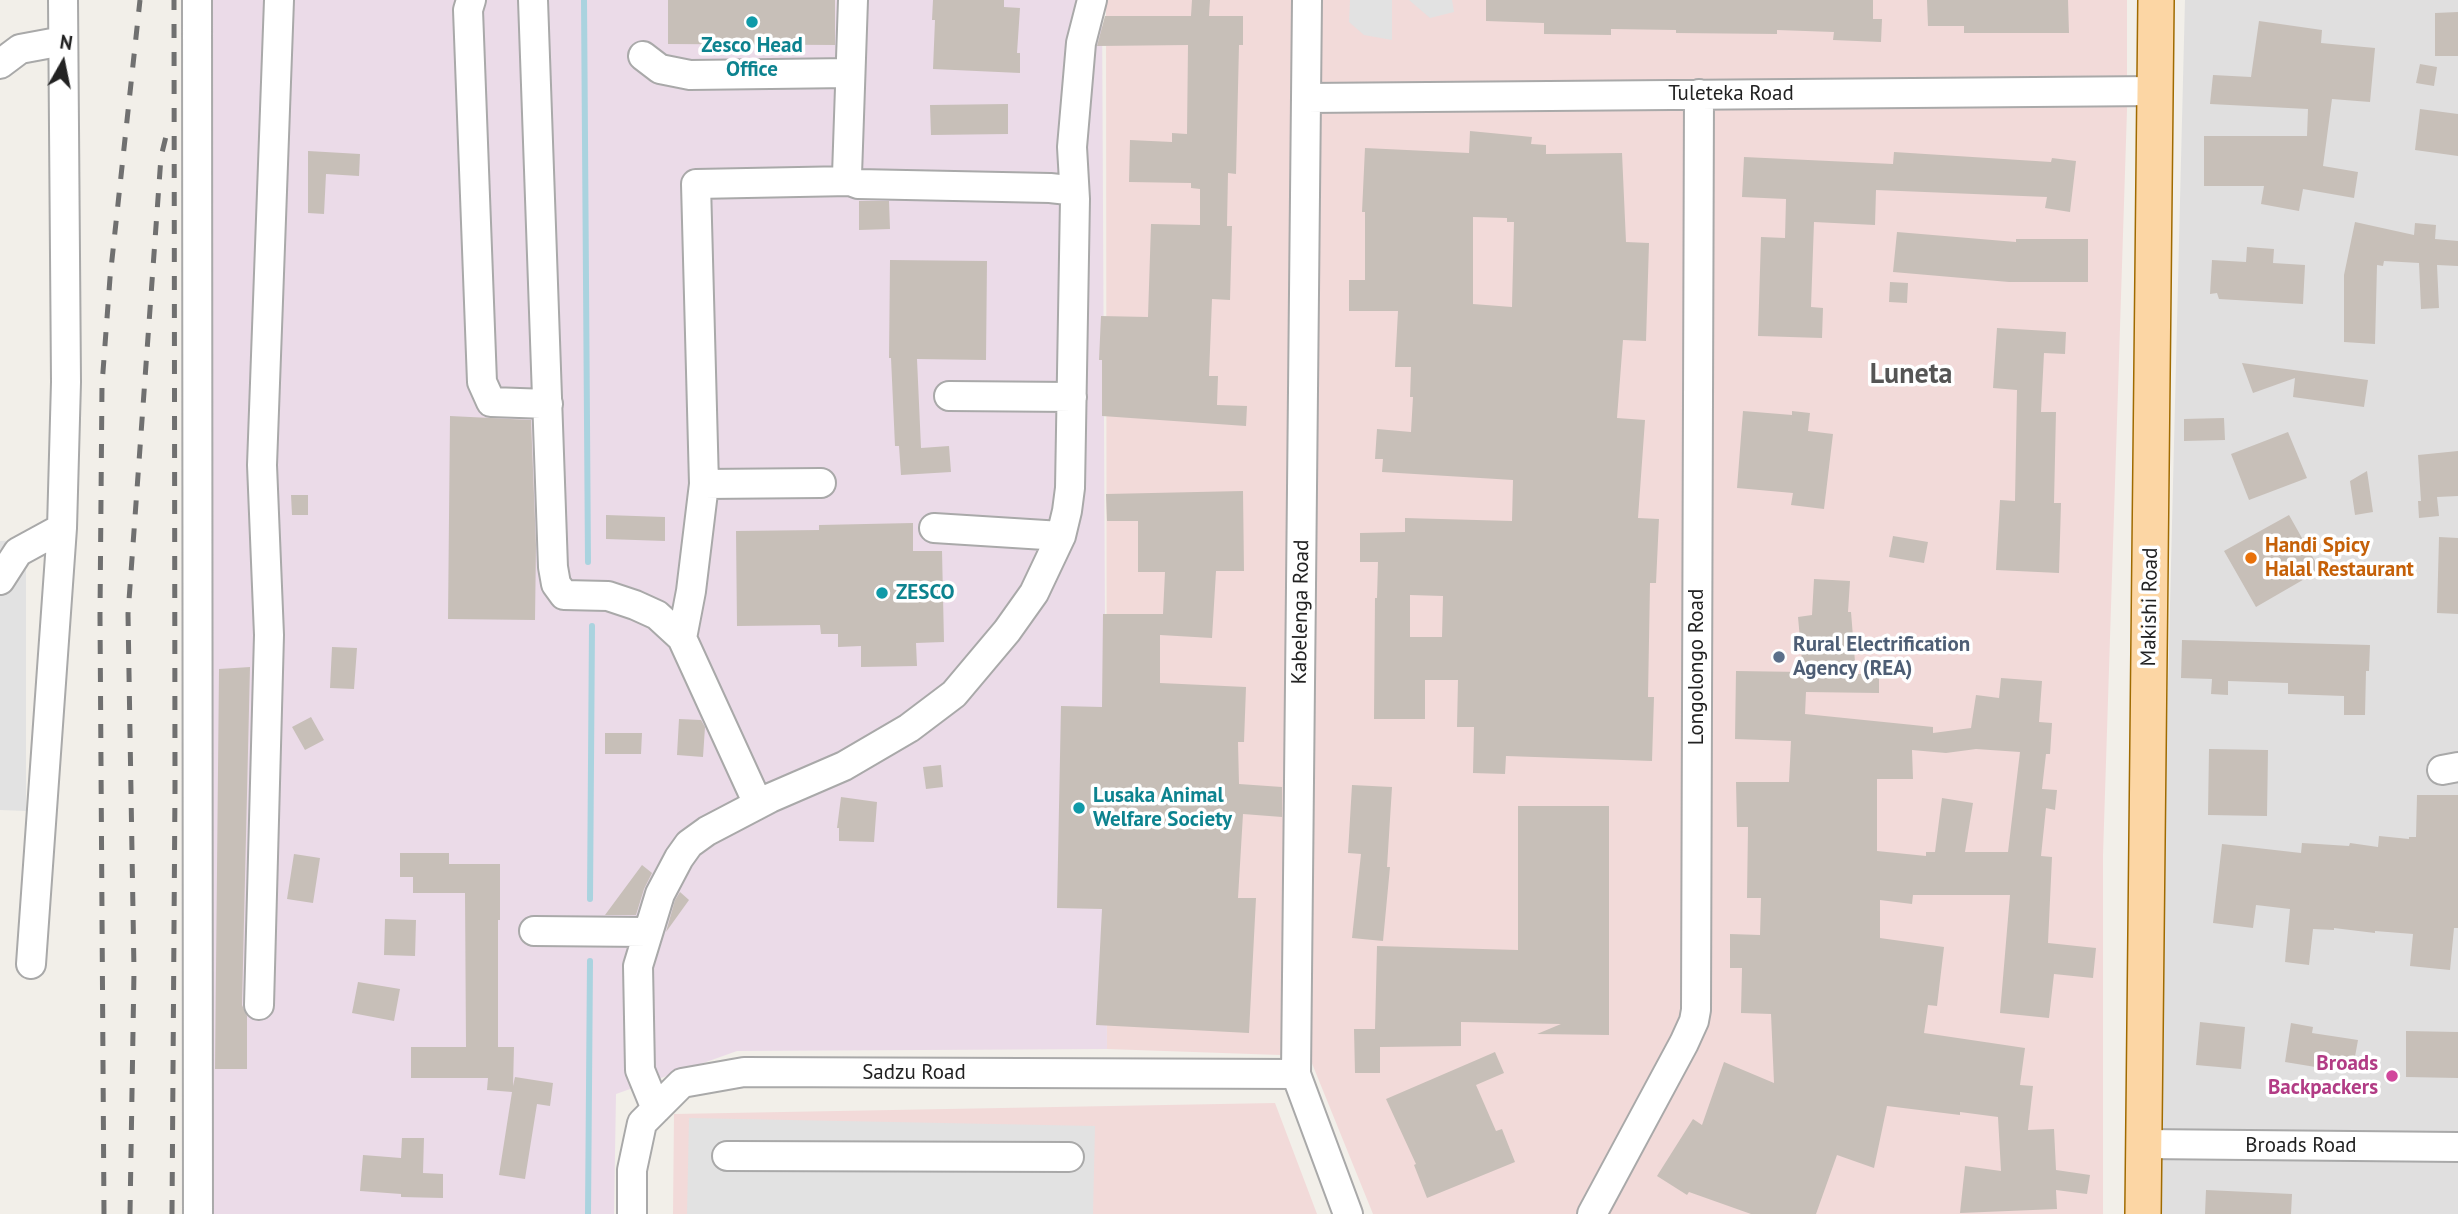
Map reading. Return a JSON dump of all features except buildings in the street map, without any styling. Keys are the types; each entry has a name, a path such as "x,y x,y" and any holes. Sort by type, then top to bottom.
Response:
{"main road":[{"name":"Makishi Road","path":"2143,1214 2156,0"}],"street":[{"path":"31,964 62,528 66,382 63,0"},
{"path":"197,0 198,1214"},
{"path":"259,1005 269,635 262,465 279,0"},
{"path":"471,0 468,10 482,382 491,402 548,404"},
{"path":"533,0 553,567 556,584 564,594 608,596 657,615 682,638 758,804"},
{"path":"850,181 846,175 853,0"},
{"path":"656,1109 640,1070 638,966 668,875 689,844 707,831 758,804 844,766 909,728 954,694 1007,631 1034,593 1061,536 1070,488 1074,199 1072,147 1081,43 1092,0"},
{"name":"Kabelenga Road","path":"1307,0 1296,1074 1348,1214"},
{"path":"0,64 20,49 63,41"},
{"path":"643,56 660,69 690,75 850,73"},
{"name":"Tuleteka Road","path":"1307,98 2155,90"},
{"name":"Longolongo Road","path":"1592,1214 1684,1043 1696,1010 1699,94"},
{"path":"682,638 691,591 704,484 696,184 850,181 858,184 1050,188 1068,190 1074,199"},
{"path":"949,396 1072,397"},
{"path":"704,484 821,482"},
{"path":"0,580 18,552 62,528"},
{"path":"934,528 1061,536"},
{"path":"534,931 647,932"},
{"path":"632,1214 632,1170 642,1123 682,1083 640,1070"},
{"name":"Sadzu Road","path":"682,1083 744,1072 1296,1074"},
{"name":"Broads Road","path":"2144,1144 2458,1147"},
{"path":"727,1156 1069,1157"}],"shaded area":[{"path":"211,0 1102,0 1107,1049 737,1051 616,1094 614,1214 211,1214"},
{"path":"1106,0 2127,0 2127,110 2103,855 2103,1214 1373,1214 1309,1056 1107,1049"},
{"path":"1350,0 1392,0 1392,40 1364,35 1349,22"},
{"path":"1409,0 1452,0 1454,12 1430,18"},
{"path":"2185,0 2458,0 2458,1214 2157,1214"},
{"path":"26,540 26,811 0,810 0,541"},
{"path":"1275,1103 1317,1214 673,1214 674,1114"},
{"path":"689,1118 1095,1126 1093,1214 687,1214"}],"waterway":[{"path":"584,0 588,562"},
{"path":"590,899 592,626"},
{"path":"588,1214 590,961"}],"railway":[{"path":"104,1214 100,615 102,385 110,278 140,0"},
{"path":"172,1214 175,788 174,0"},
{"path":"130,1214 134,971 128,614 161,157 168,128"}],"place":[{"name":"Zesco Head Office","path":"752,22"},
{"name":"Handi Spicy Halal Restaurant","path":"2251,558"},
{"name":"ZESCO","path":"882,593"},
{"name":"Rural Electrification Agency (REA)","path":"1779,657"},
{"name":"Lusaka Animal Welfare Society","path":"1079,808"},
{"name":"Broads Backpackers","path":"2392,1076"}],"district":[{"name":"Luneta","path":"1911,375"}]}
